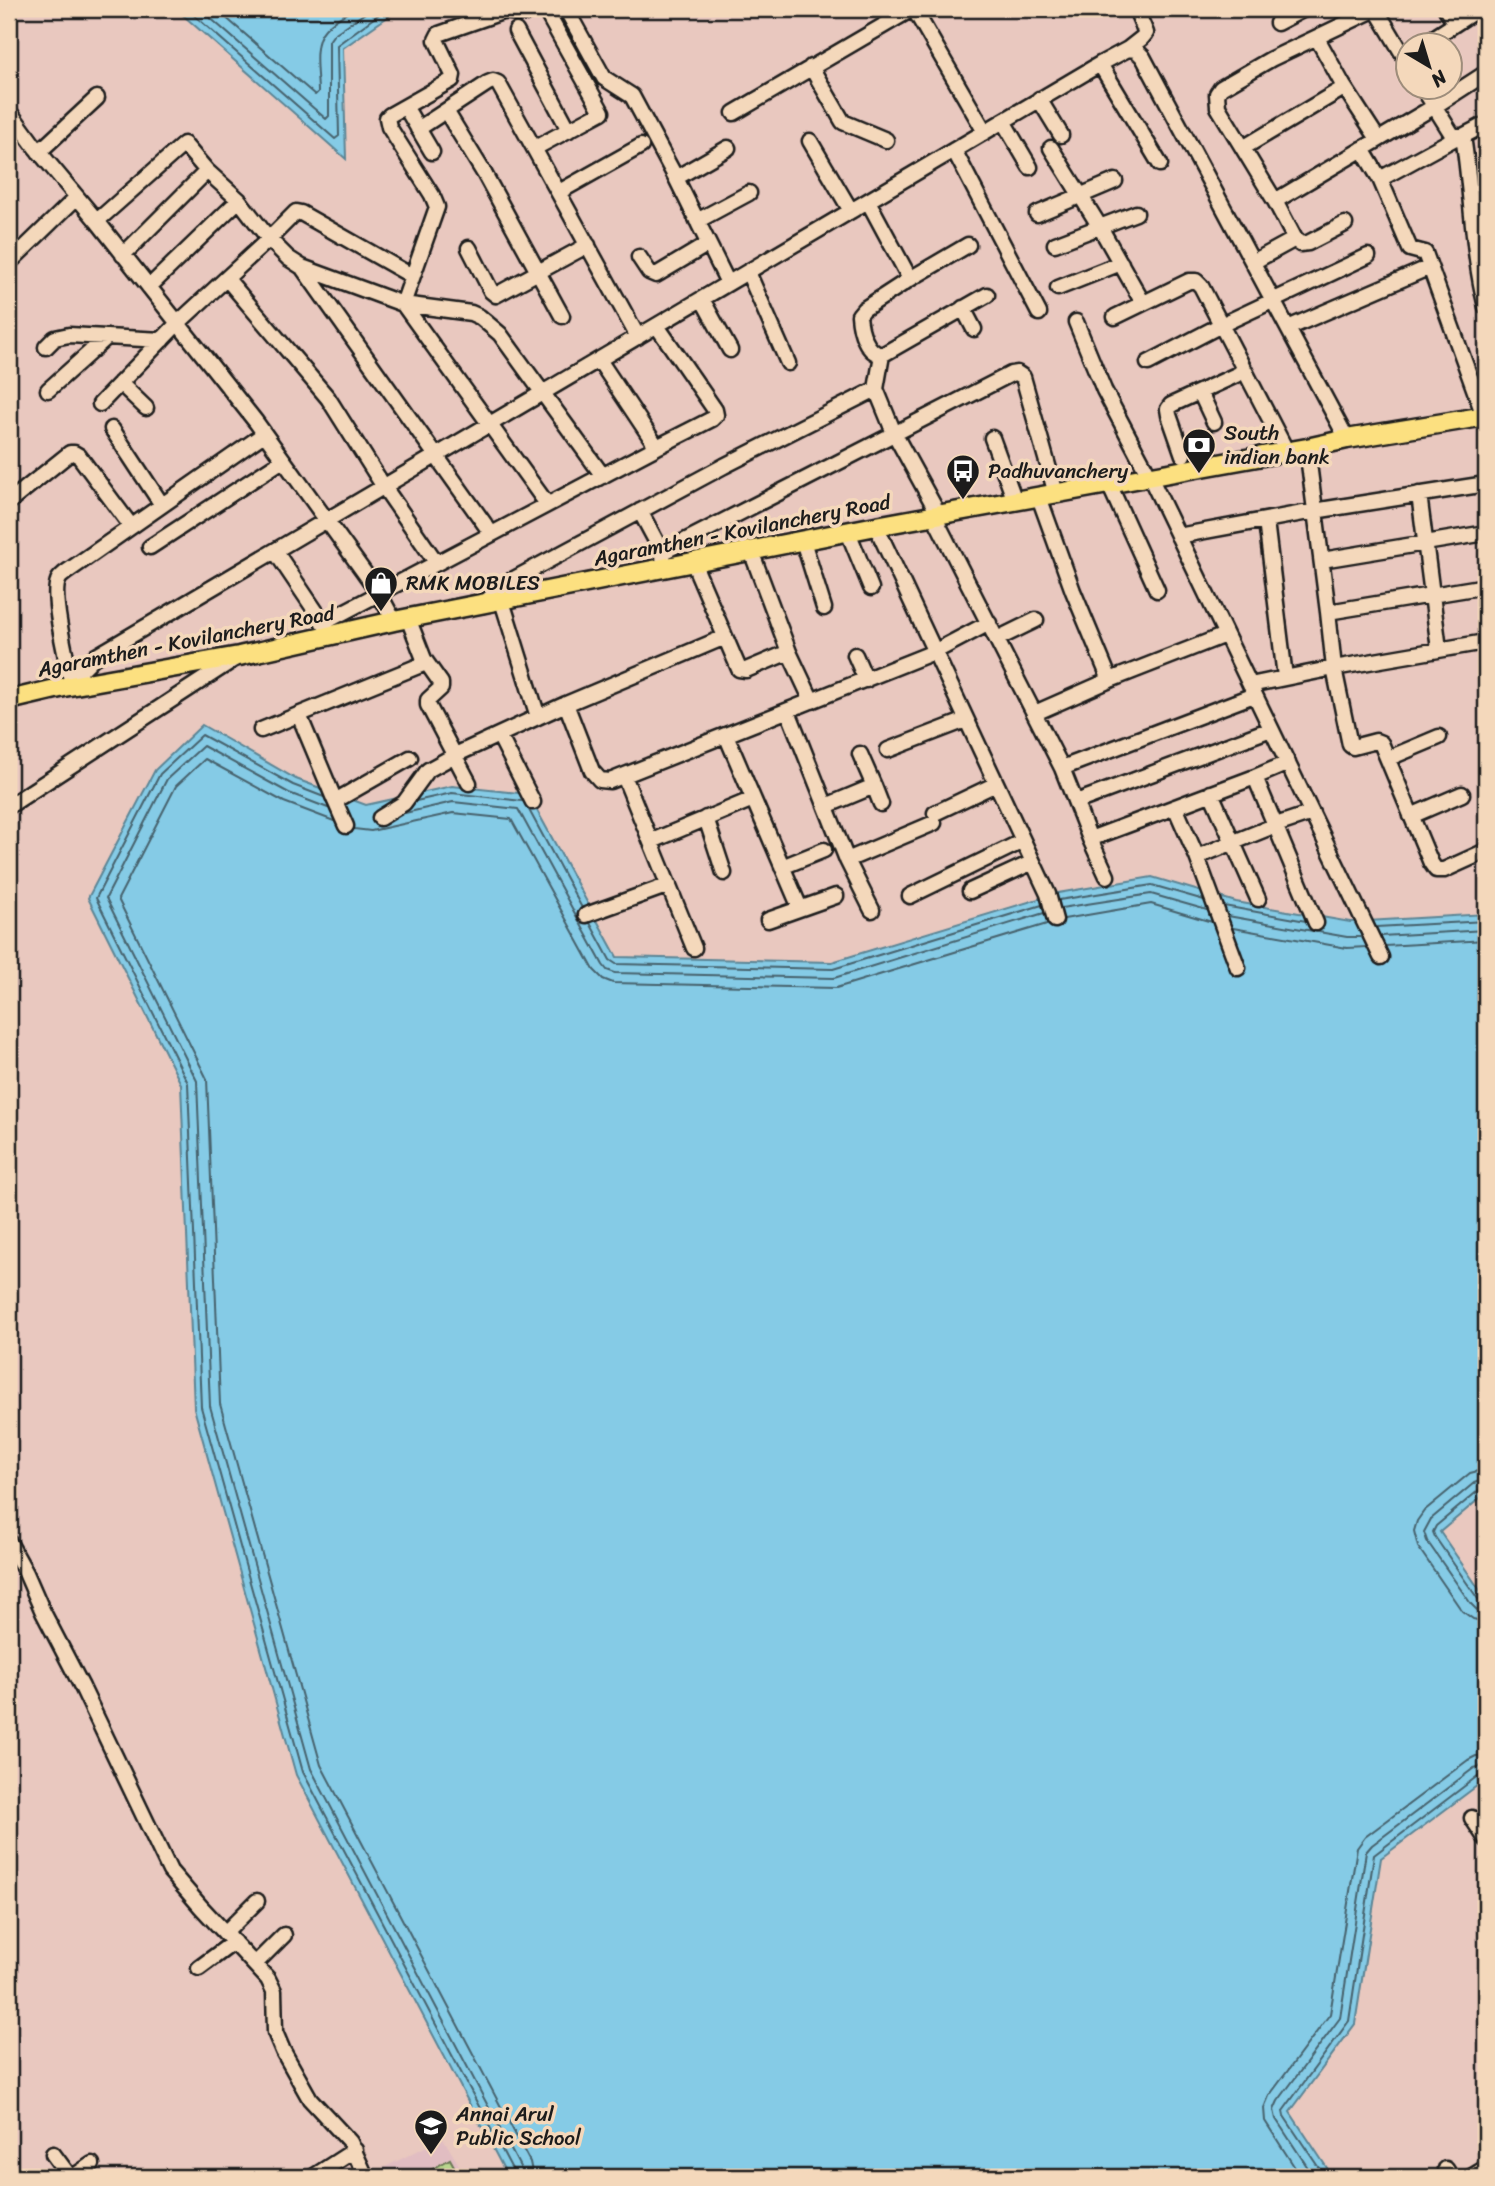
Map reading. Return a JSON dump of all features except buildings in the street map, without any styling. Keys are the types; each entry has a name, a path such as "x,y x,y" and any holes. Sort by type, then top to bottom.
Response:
{"main road":[{"name":"Agaramthen - Kovilanchery Road","path":"9,700 67,683 239,656 327,629 401,620 502,601 664,561 693,562 876,526 1485,416"}],"street":[{"path":"566,9 604,78 632,96 728,283"},
{"path":"734,113 913,9 985,132"},
{"path":"67,683 93,658 1039,99 1128,50 1146,33 1136,9"},
{"path":"1277,23 1304,9"},
{"path":"1345,224 1308,243 1300,244 1295,239 1218,107 1217,94 1221,88 1271,60 1376,9 1394,38"},
{"path":"1446,9 1455,24"},
{"path":"1443,32 1478,9"},
{"path":"402,304 437,207 389,127 387,118 452,80 453,75 437,45 436,36 502,12 541,12 602,112 535,148"},
{"path":"516,31 569,130"},
{"path":"1317,38 1378,139"},
{"path":"1128,50 1136,50 1143,57 1348,439"},
{"path":"1100,64 1160,164"},
{"path":"811,68 843,122 886,140"},
{"path":"1275,201 1486,73"},
{"path":"418,129 493,81 501,87 638,337"},
{"path":"1243,148 1340,92 1343,85"},
{"path":"39,152 97,97"},
{"path":"1039,99 1061,135"},
{"path":"1432,102 1451,135 1460,137"},
{"path":"9,111 264,434 401,620 441,683 441,688 428,700 428,705 469,783"},
{"path":"446,111 484,173 562,316"},
{"path":"409,113 432,152"},
{"path":"1003,121 1030,167"},
{"path":"1380,179 1486,124"},
{"path":"1460,137 1468,172 1477,264 1486,307"},
{"path":"810,141 851,211"},
{"path":"97,221 184,144 207,171 239,200 288,258 302,267 402,304 471,313 480,317 500,334 603,476"},
{"path":"559,192 641,146"},
{"path":"676,178 728,148"},
{"path":"1051,148 1143,303"},
{"path":"1362,149 1380,179 1410,249 1424,251 1485,416"},
{"path":"954,150 1039,313"},
{"path":"123,255 207,171"},
{"path":"1037,214 1115,181"},
{"path":"697,221 749,193"},
{"path":"9,263 78,197"},
{"path":"149,287 239,200"},
{"path":"868,201 910,279"},
{"path":"100,404 178,323 296,212 301,212 412,276"},
{"path":"1055,244 1136,213"},
{"path":"1253,262 1295,239"},
{"path":"639,257 649,272 656,275 708,244"},
{"path":"469,248 491,291 496,295 588,245"},
{"path":"882,355 870,350 859,315 910,279 968,245"},
{"path":"1147,363 1368,256"},
{"path":"1058,288 1121,263"},
{"path":"302,267 491,533"},
{"path":"1288,328 1430,267"},
{"path":"748,272 788,363"},
{"path":"227,279 328,398 436,562"},
{"path":"1115,317 1189,281 1196,281 1287,452"},
{"path":"987,295 882,355 876,389 894,433 1062,768 1107,876"},
{"path":"702,299 730,351"},
{"path":"402,304 547,504"},
{"path":"963,308 974,328"},
{"path":"1076,322 1104,390 1150,477 1381,957"},
{"path":"275,551 327,629 379,593 712,419 716,415 715,410 657,326"},
{"path":"46,347 55,338 69,335 162,340"},
{"path":"48,390 107,337"},
{"path":"599,360 657,447"},
{"path":"1183,454 1168,409 1171,405 1245,371"},
{"path":"640,511 664,561 894,433 1011,373 1017,373 1023,377 1068,578 1110,680"},
{"path":"120,383 146,408"},
{"path":"483,605 500,586 876,389"},
{"path":"1200,391 1214,422"},
{"path":"112,429 162,505"},
{"path":"67,683 57,594 58,581 65,573 264,434"},
{"path":"992,438 1015,501"},
{"path":"1307,448 1334,667 1350,745 1358,747 1376,741 1381,743 1436,870 1444,870 1486,851"},
{"path":"9,502 70,453 74,453 131,526"},
{"path":"150,547 284,460"},
{"path":"1109,484 1157,590"},
{"path":"1178,537 1314,511 1486,484"},
{"path":"1419,494 1439,649"},
{"path":"1266,521 1285,677"},
{"path":"876,526 1048,894 1055,920"},
{"path":"848,532 871,588"},
{"path":"1322,559 1486,533"},
{"path":"803,541 824,608"},
{"path":"751,551 789,652 811,701"},
{"path":"693,562 736,665 742,671 789,652"},
{"path":"1328,612 1486,586"},
{"path":"502,601 538,717"},
{"path":"997,639 1036,620"},
{"path":"566,705 592,771 600,780 610,781 934,652 989,623"},
{"path":"1035,713 1225,635"},
{"path":"380,818 404,803 428,770 455,755 724,637"},
{"path":"1062,768 1285,677 1485,642"},
{"path":"855,655 866,680"},
{"path":"9,806 239,656"},
{"path":"261,730 417,667 424,659"},
{"path":"788,711 847,860 872,910"},
{"path":"299,715 346,826"},
{"path":"888,750 966,720"},
{"path":"1076,802 1271,729"},
{"path":"499,735 533,802"},
{"path":"726,735 800,908"},
{"path":"1389,758 1438,737"},
{"path":"860,754 881,804"},
{"path":"335,801 410,758"},
{"path":"1090,839 1288,763"},
{"path":"624,776 694,948"},
{"path":"1255,777 1316,923"},
{"path":"847,860 934,818 996,784"},
{"path":"826,806 874,786"},
{"path":"1211,793 1258,899"},
{"path":"1411,816 1462,794"},
{"path":"652,841 753,799"},
{"path":"1175,807 1197,857 1238,968"},
{"path":"1197,857 1312,813"},
{"path":"706,818 724,873"},
{"path":"910,896 1023,841"},
{"path":"782,867 824,850"},
{"path":"970,891 1033,862"},
{"path":"586,915 668,885"},
{"path":"768,920 836,895"},
{"path":"9,1542 170,1871 268,1979 274,1991 275,2032 292,2069 317,2108 346,2136 366,2177"},
{"path":"1472,1818 1486,1839"},
{"path":"199,1968 229,1937 257,1901"},
{"path":"255,1964 284,1936"},
{"path":"313,2177 355,2150"},
{"path":"54,2154 71,2177 92,2164"},
{"path":"1471,2177 1486,2168"}],"shaded area":[{"name":"Annai Arul Public School","path":"443,2138 466,2177 375,2177 373,2173"}],"green space":[{"path":"450,2159 460,2177 419,2177"}],"water":[{"path":"176,9 399,9 343,48 346,159"},
{"path":"202,725 296,779 366,805 452,786 528,794 617,957 832,962 1058,893 1152,877 1236,902 1350,922 1486,914 1486,1493 1440,1532 1486,1599 1486,1779 1381,1858 1355,2024 1290,2112 1333,2177 508,2177 296,1775 194,1408 181,1084 88,898 155,770"}],"place":[{"name":"South indian bank","path":"1199,475"},
{"name":"Padhuvanchery","path":"963,501"},
{"name":"RMK MOBILES","path":"381,613"},
{"name":"Annai Arul Public School","path":"431,2156"}]}
